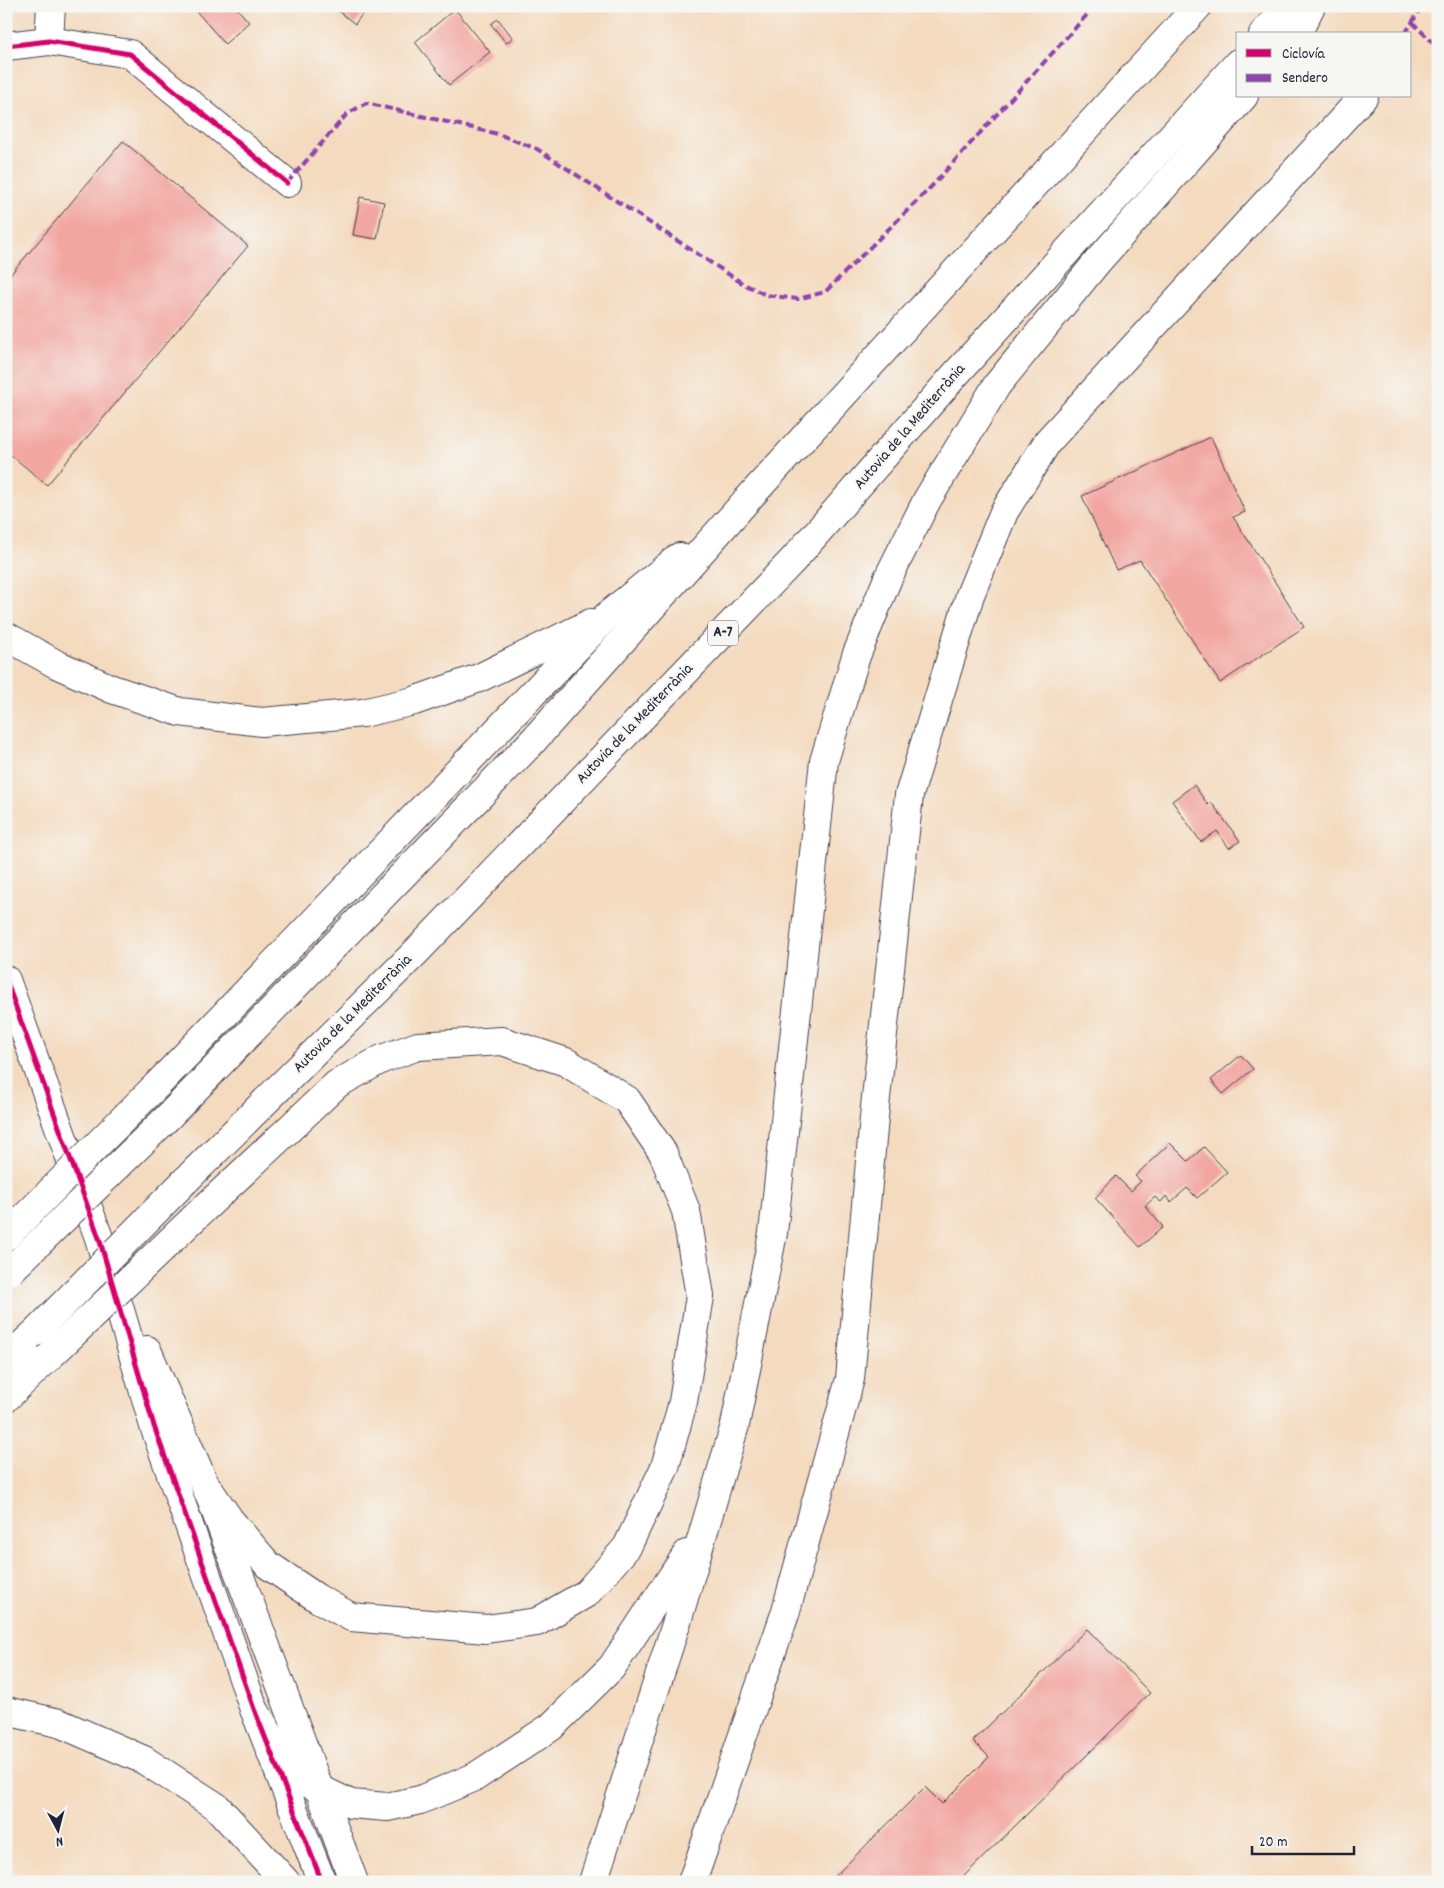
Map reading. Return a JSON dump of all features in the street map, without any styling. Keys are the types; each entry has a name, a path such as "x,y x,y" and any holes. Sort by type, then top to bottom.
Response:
{"main road":[{"path":"49,41 51,6"},
{"path":"9,1272 167,1118 532,742 747,500 1198,6"},
{"path":"1265,32 1288,6"},
{"path":"1298,32 1311,6"},
{"path":"6,46 49,41 130,54 287,183"},
{"name":"Autovia de la Mediterrània","path":"6,1360 417,951 793,560 954,376 1236,65"},
{"path":"593,1882 707,1521 735,1425 773,1233 824,761 856,656 888,578 927,500 998,385 1098,261 1242,98"},
{"path":"692,1882 785,1614 850,1379 874,1107 909,795 970,595 1004,512 1048,441 1362,98"},
{"path":"6,1236 162,1080 608,614 747,500"},
{"path":"6,636 72,671 112,688 180,712 262,722 362,713 414,701 479,678 608,614"},
{"path":"6,980 99,1238 203,1481 354,1882"},
{"path":"6,1398 337,1084 382,1059 418,1046 502,1041 566,1062 627,1100 663,1153 686,1211 700,1296 683,1402 665,1467 627,1547 587,1593 537,1622 486,1628 351,1617 317,1598 268,1565 229,1519 203,1481"},
{"path":"99,1238 154,1426 254,1709 322,1882"},
{"path":"254,1709 295,1777 351,1804 387,1807 420,1800 475,1776 551,1727 612,1667 680,1568 707,1521"},
{"path":"6,1711 59,1723 144,1760 217,1807 286,1882"}],"building":[{"path":"201,6 235,6 249,22 225,44 196,11"},
{"path":"332,6 368,6 355,24"},
{"path":"455,9 490,52 449,85 415,42"},
{"path":"498,19 513,38 506,43 491,24"},
{"path":"123,141 248,246 47,485 6,451 6,280"},
{"path":"360,197 384,202 377,239 353,235"},
{"path":"1211,437 1245,512 1233,517 1304,627 1220,683 1140,560 1116,570 1082,496"},
{"path":"1194,785 1208,805 1211,802 1240,841 1229,848 1217,831 1201,842 1172,801"},
{"path":"1241,1055 1253,1069 1223,1094 1211,1080"},
{"path":"1170,1143 1188,1161 1204,1147 1227,1172 1197,1198 1187,1188 1171,1202 1166,1196 1161,1202 1155,1197 1145,1206 1163,1227 1140,1247 1095,1198 1116,1176 1131,1191 1141,1181 1135,1176"},
{"path":"1087,1629 1150,1693 958,1882 829,1882 925,1787 942,1804 989,1757 973,1741"}],"marked path":[{"path":"287,183 347,114 366,103 498,134 537,149 742,283 766,295 798,299 825,292 931,187 1095,6"},
{"path":"1406,32 1422,6"},
{"path":"1412,22 1438,48"}],"cycle path":[{"path":"6,46 49,41 130,54 287,183"},
{"path":"6,980 99,1238 154,1426 254,1709 322,1882"}]}
